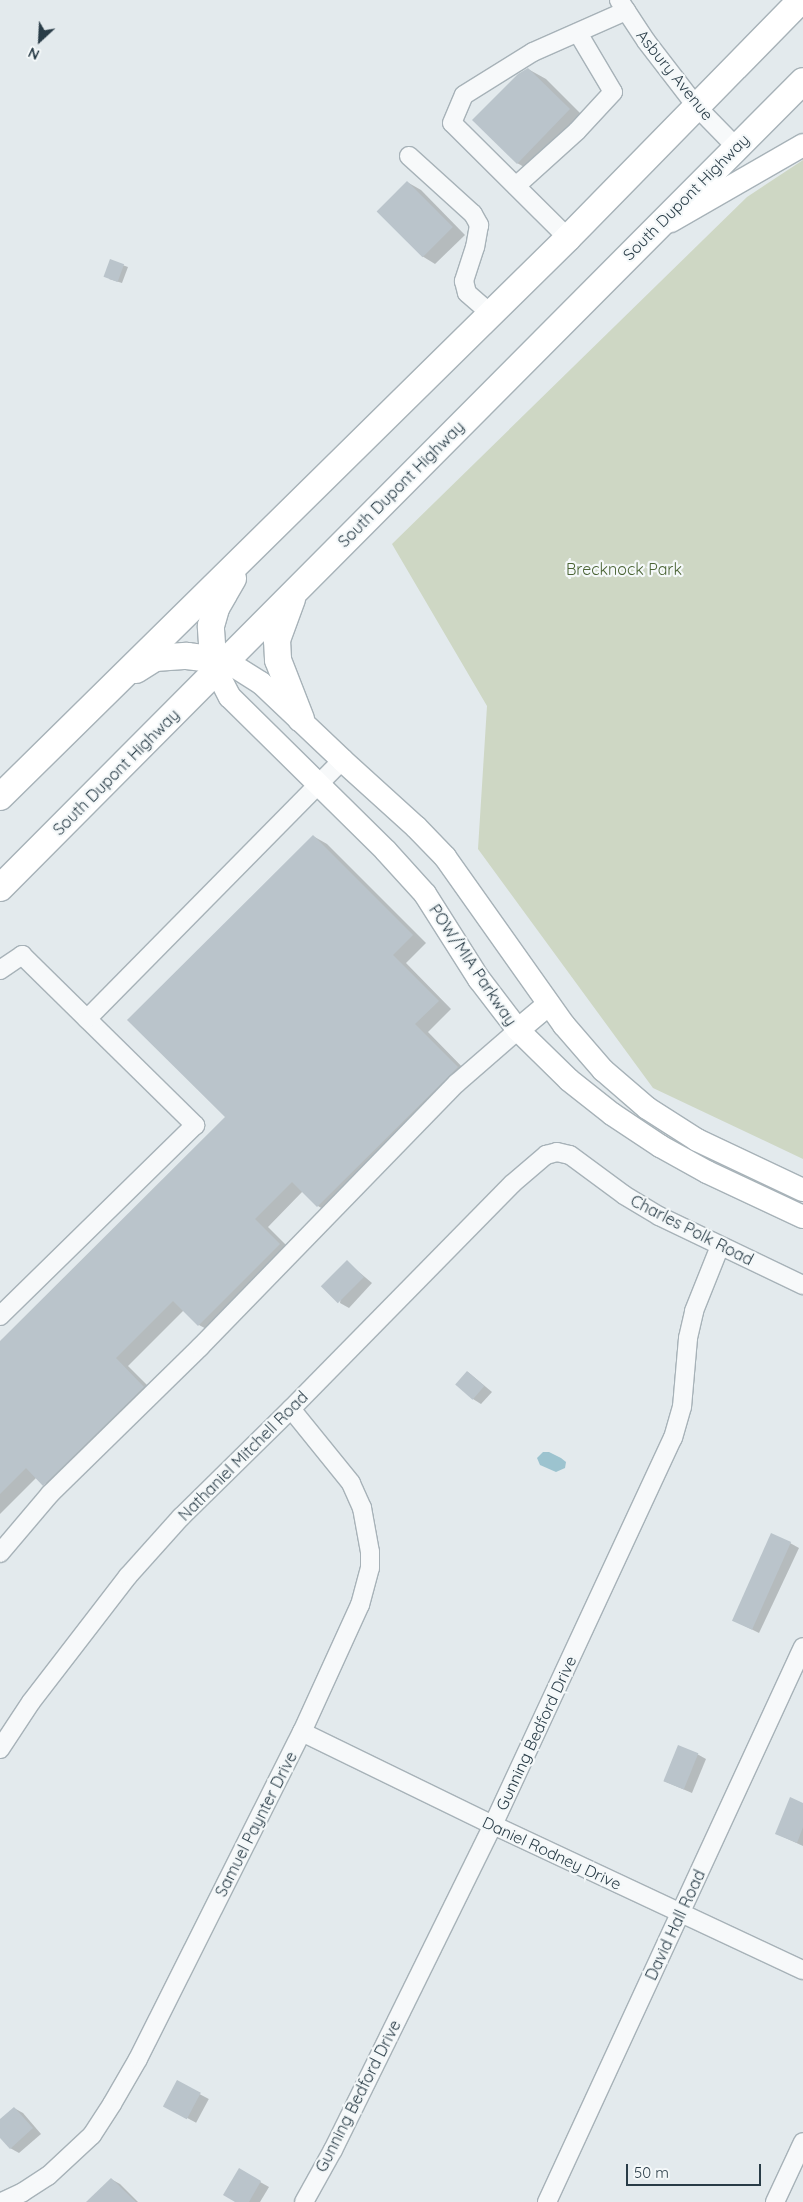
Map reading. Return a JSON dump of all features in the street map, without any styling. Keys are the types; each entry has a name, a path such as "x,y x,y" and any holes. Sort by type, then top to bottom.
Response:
{"highway":[{"path":"0,796 568,238 801,0"},
{"name":"South Dupont Highway","path":"0,888 218,663 295,592 803,81"},
{"path":"112,686 155,658 186,656 218,663 211,626 216,608 247,553"},
{"path":"295,592 277,640 278,660 300,719"}],"main road":[{"path":"649,234 803,145"},
{"path":"218,663 261,683 342,760 416,826 445,857 549,1004 576,1040 603,1070 646,1108 697,1140 803,1190"},
{"name":"POW/MIA Parkway","path":"218,663 230,697 317,785 386,851 425,894 480,979 518,1030 570,1080 636,1130 707,1172 803,1217"},
{"path":"518,1030 549,1004"}],"street":[{"name":"Asbury Avenue","path":"622,6 646,41 696,106 736,147"},
{"path":"568,238 452,124 464,95 533,52 578,33 622,6"},
{"path":"516,186 577,131 613,92 578,33"},
{"path":"409,156 473,214 479,225 475,247 464,281 467,293 491,314"},
{"path":"87,1019 342,760"},
{"path":"0,970 22,955 195,1125 0,1316"},
{"path":"0,1553 50,1494 200,1347 457,1082 518,1030"},
{"name":"Charles Polk Road","path":"512,1184 546,1155 557,1152 570,1155 641,1206 803,1285"},
{"name":"Nathaniel Mitchell Road","path":"0,1749 31,1702 128,1576 181,1517 291,1410 512,1184"},
{"name":"Gunning Bedford Drive","path":"304,2202 333,2150 493,1825 677,1428 694,1311 720,1246"},
{"name":"Samuel Paynter Drive","path":"2,2202 24,2192 48,2176 92,2135 112,2104 138,2060 302,1732 360,1605 370,1568 370,1552 362,1508 351,1483 291,1410"},
{"name":"David Hall Road","path":"546,2202 803,1647"},
{"name":"Daniel Rodney Drive","path":"302,1732 493,1825 803,1970"},
{"path":"775,2202 803,2142"}],"green space":[{"name":"Brecknock Park","path":"803,160 803,1159 653,1088 478,849 487,706 392,544 747,197"}],"water":[{"path":"543,1452 549,1452 561,1458 566,1462 565,1468 556,1472 540,1465 537,1458"}],"building":[{"path":"528,68 570,109 517,164 472,120 518,74"},
{"path":"407,181 453,227 423,257 377,211"},
{"path":"110,259 124,264 118,282 104,277"},
{"path":"313,835 413,935 393,955 439,1001 415,1024 458,1067 317,1207 292,1182 255,1219 280,1244 198,1326 173,1301 116,1358 144,1387 43,1486 26,1468 0,1494 0,1341 225,1117 127,1020"},
{"path":"347,1260 364,1277 338,1303 321,1286"},
{"path":"467,1371 484,1386 473,1400 455,1385"},
{"path":"771,1533 791,1542 752,1630 732,1621"},
{"path":"678,1745 698,1753 684,1789 663,1781"},
{"path":"790,1797 803,1803 803,1827 797,1843 775,1834"},
{"path":"177,2080 201,2093 187,2119 163,2106"},
{"path":"14,2107 33,2128 10,2149 0,2138 0,2119"},
{"path":"239,2168 261,2181 249,2202 235,2202 223,2195"},
{"path":"111,2178 136,2202 86,2202"}]}
